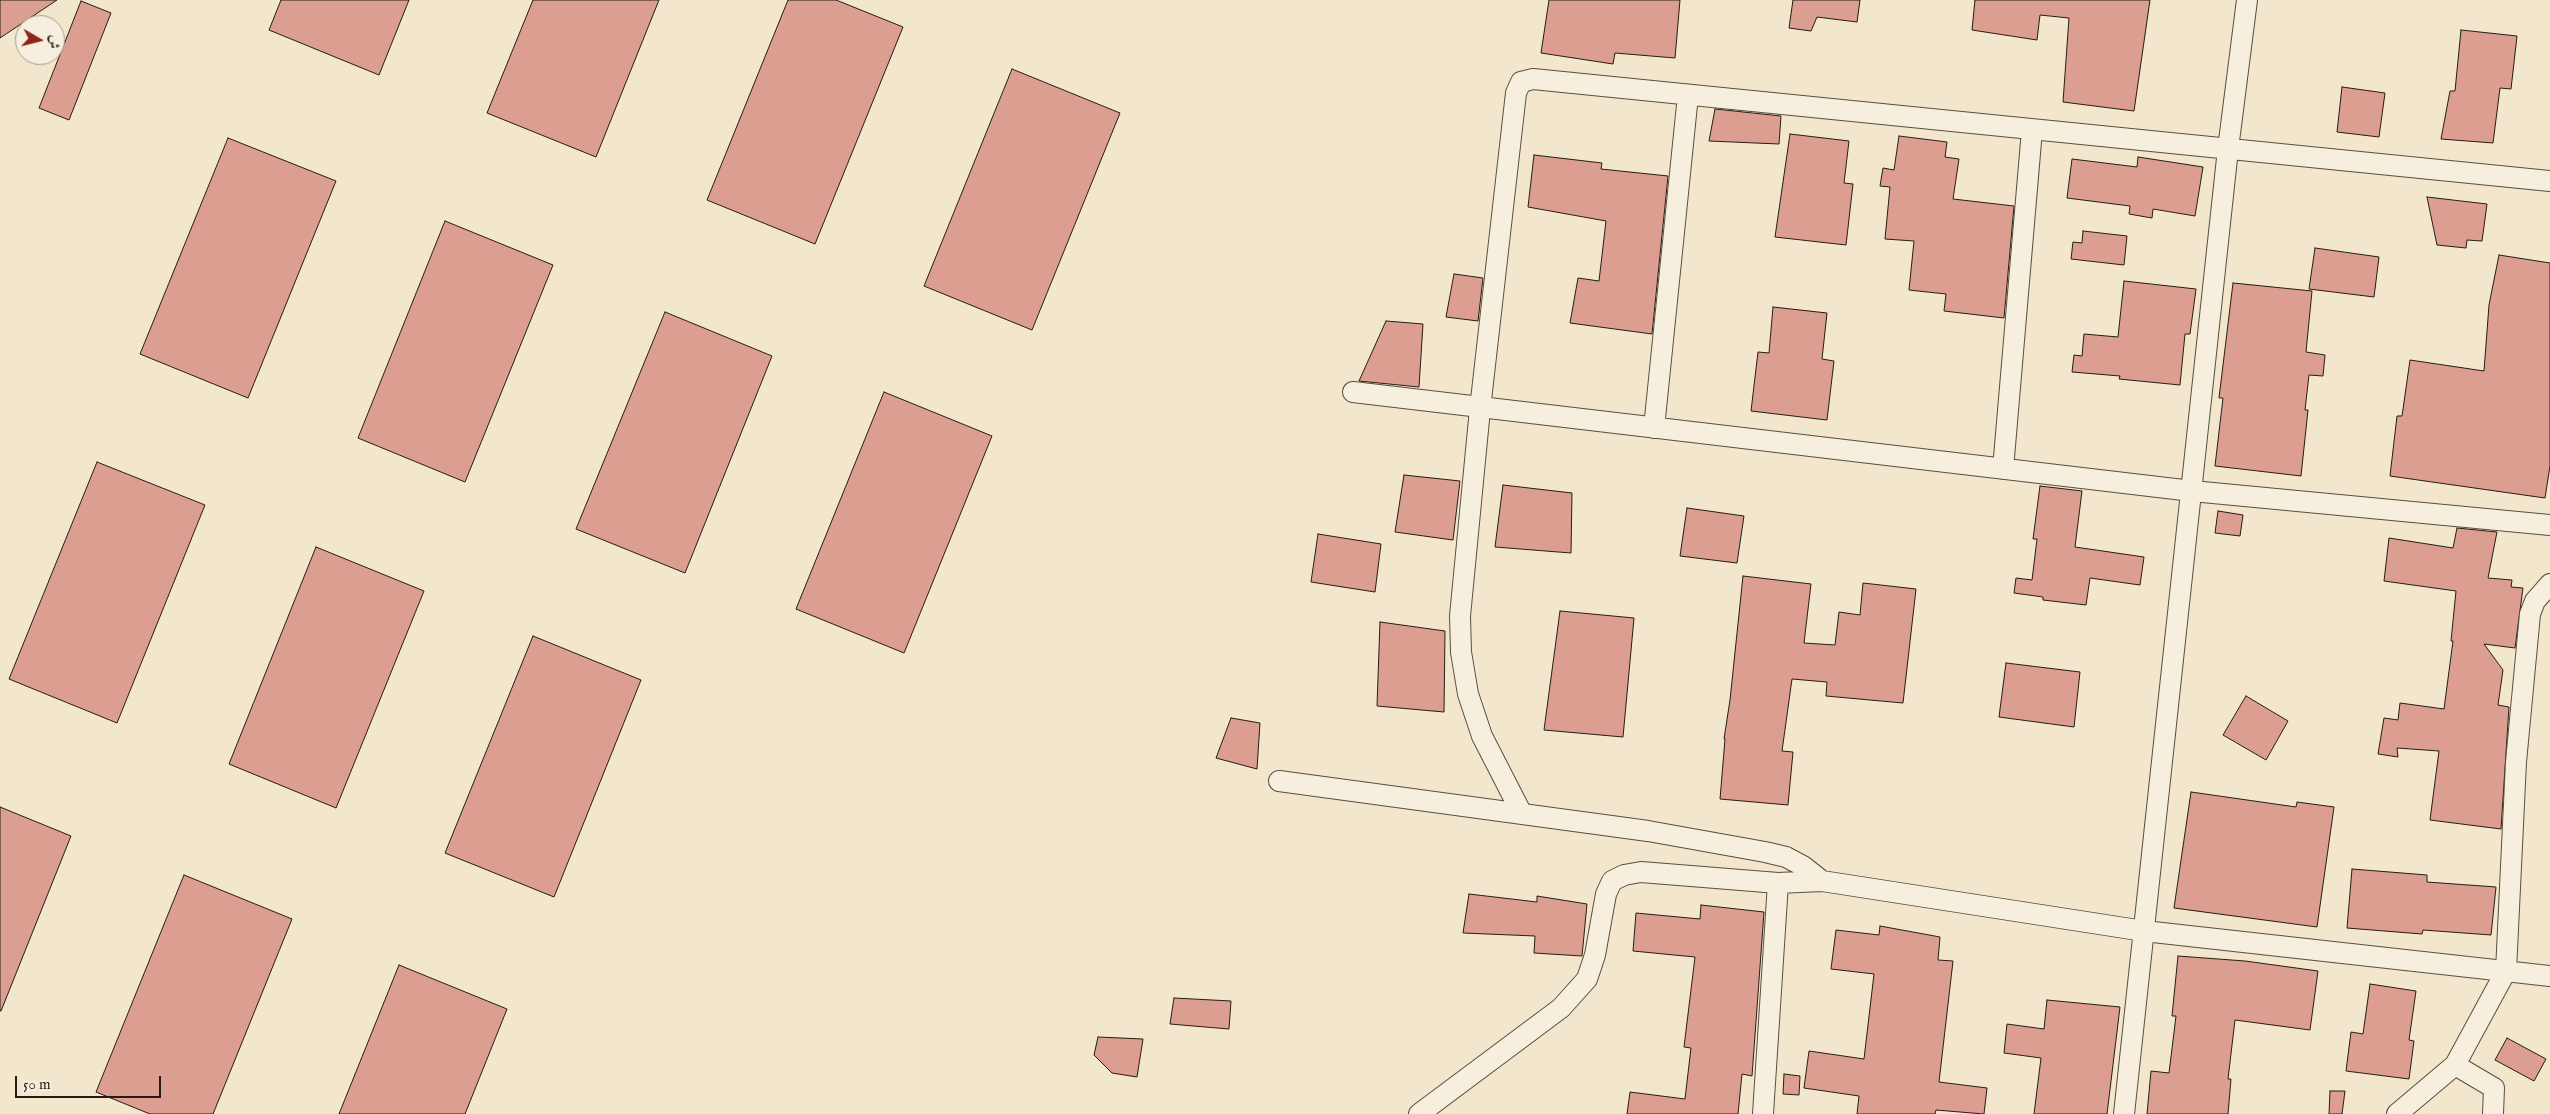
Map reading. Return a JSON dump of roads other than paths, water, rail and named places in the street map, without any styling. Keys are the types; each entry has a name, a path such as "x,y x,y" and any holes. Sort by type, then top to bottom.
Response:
{"street":[{"path":"2124,1114 2228,149 2248,0"},
{"path":"1522,814 1482,736 1468,694 1461,652 1460,616 1480,408 1516,92 1521,82 1533,79 2550,181"},
{"path":"1654,428 1688,95"},
{"path":"2002,469 2032,130"},
{"path":"1353,392 2192,491 2550,526"},
{"path":"2397,1114 2455,1064 2506,971 2516,762 2530,614 2536,602 2550,584"},
{"path":"1279,781 1648,831 1765,852 1786,857 1803,866 1822,881"},
{"path":"1420,1114 1561,1008 1587,979 1596,955 1606,894 1612,881 1624,875 1641,872 1778,883 1822,881 2144,931 2550,976"},
{"path":"1763,1114 1778,883"},
{"path":"2455,1064 2494,1088 2493,1114"}]}
